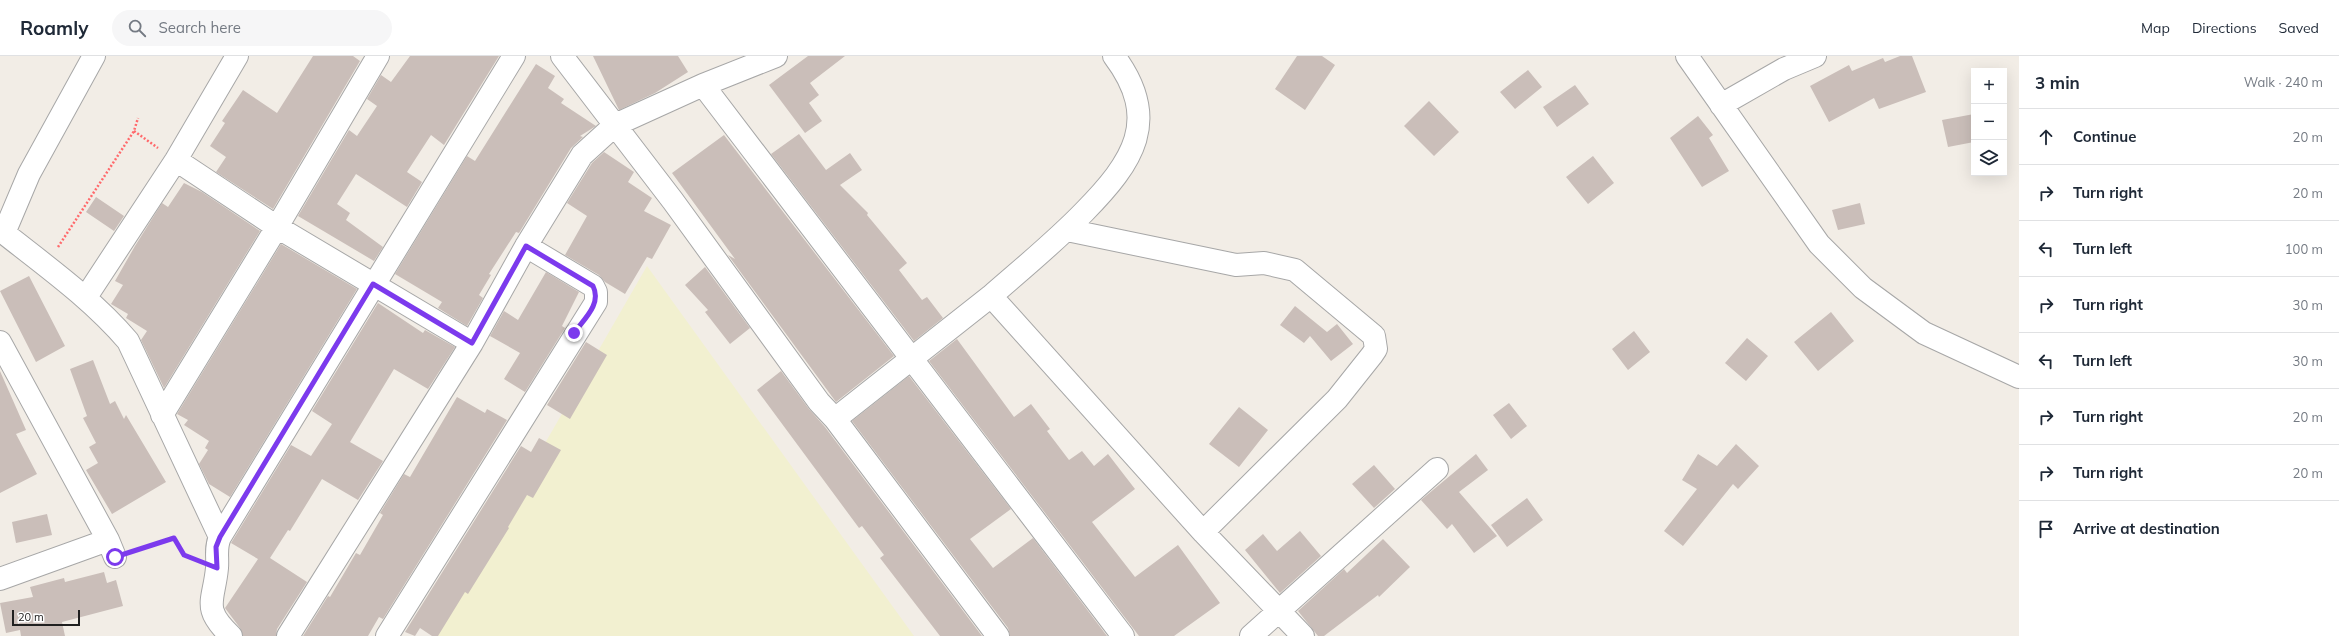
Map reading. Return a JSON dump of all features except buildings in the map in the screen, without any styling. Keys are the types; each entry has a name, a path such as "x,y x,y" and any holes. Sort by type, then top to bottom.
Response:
{"street":[{"path":"94,56 28,174 2,238 46,266 86,297 112,321 128,341 220,537"},
{"path":"86,297 176,160 237,56"},
{"path":"162,415 277,227 378,56"},
{"path":"231,636 221,626 213,612 210,598 217,568 216,547 220,537 373,284 514,56"},
{"path":"562,56 615,125 819,402 835,419 998,636"},
{"path":"288,636 472,343 526,246 578,160 596,141 615,125 703,85 776,56"},
{"path":"835,419 992,296 1067,230 1113,183 1129,158 1135,144 1139,121 1138,103 1132,85 1114,56"},
{"path":"1687,56 1819,244 1864,288 1924,333 2019,377"},
{"path":"1721,105 1784,69 1815,56"},
{"path":"703,85 1123,636"},
{"path":"176,160 277,227 472,343"},
{"path":"1067,230 1236,265 1264,263 1288,267 1295,270 1374,336 1376,349 1337,399 1203,532"},
{"path":"387,636 596,302 596,292 593,286 526,246"},
{"path":"992,296 1203,532 1303,636"},
{"path":"0,342 112,549 0,579"},
{"path":"1251,636 1437,469"}],"path":[{"path":"46,266 134,132 138,118"},
{"path":"134,132 176,160"},
{"path":"112,549 174,538 184,555 217,568"}],"shaded area":[{"path":"647,266 914,636 434,636"}],"route":[{"path":"115,557 174,538 184,555 217,568 216,547 220,537 373,284 472,343 526,246 593,286 596,292 596,302 574,333"}]}
